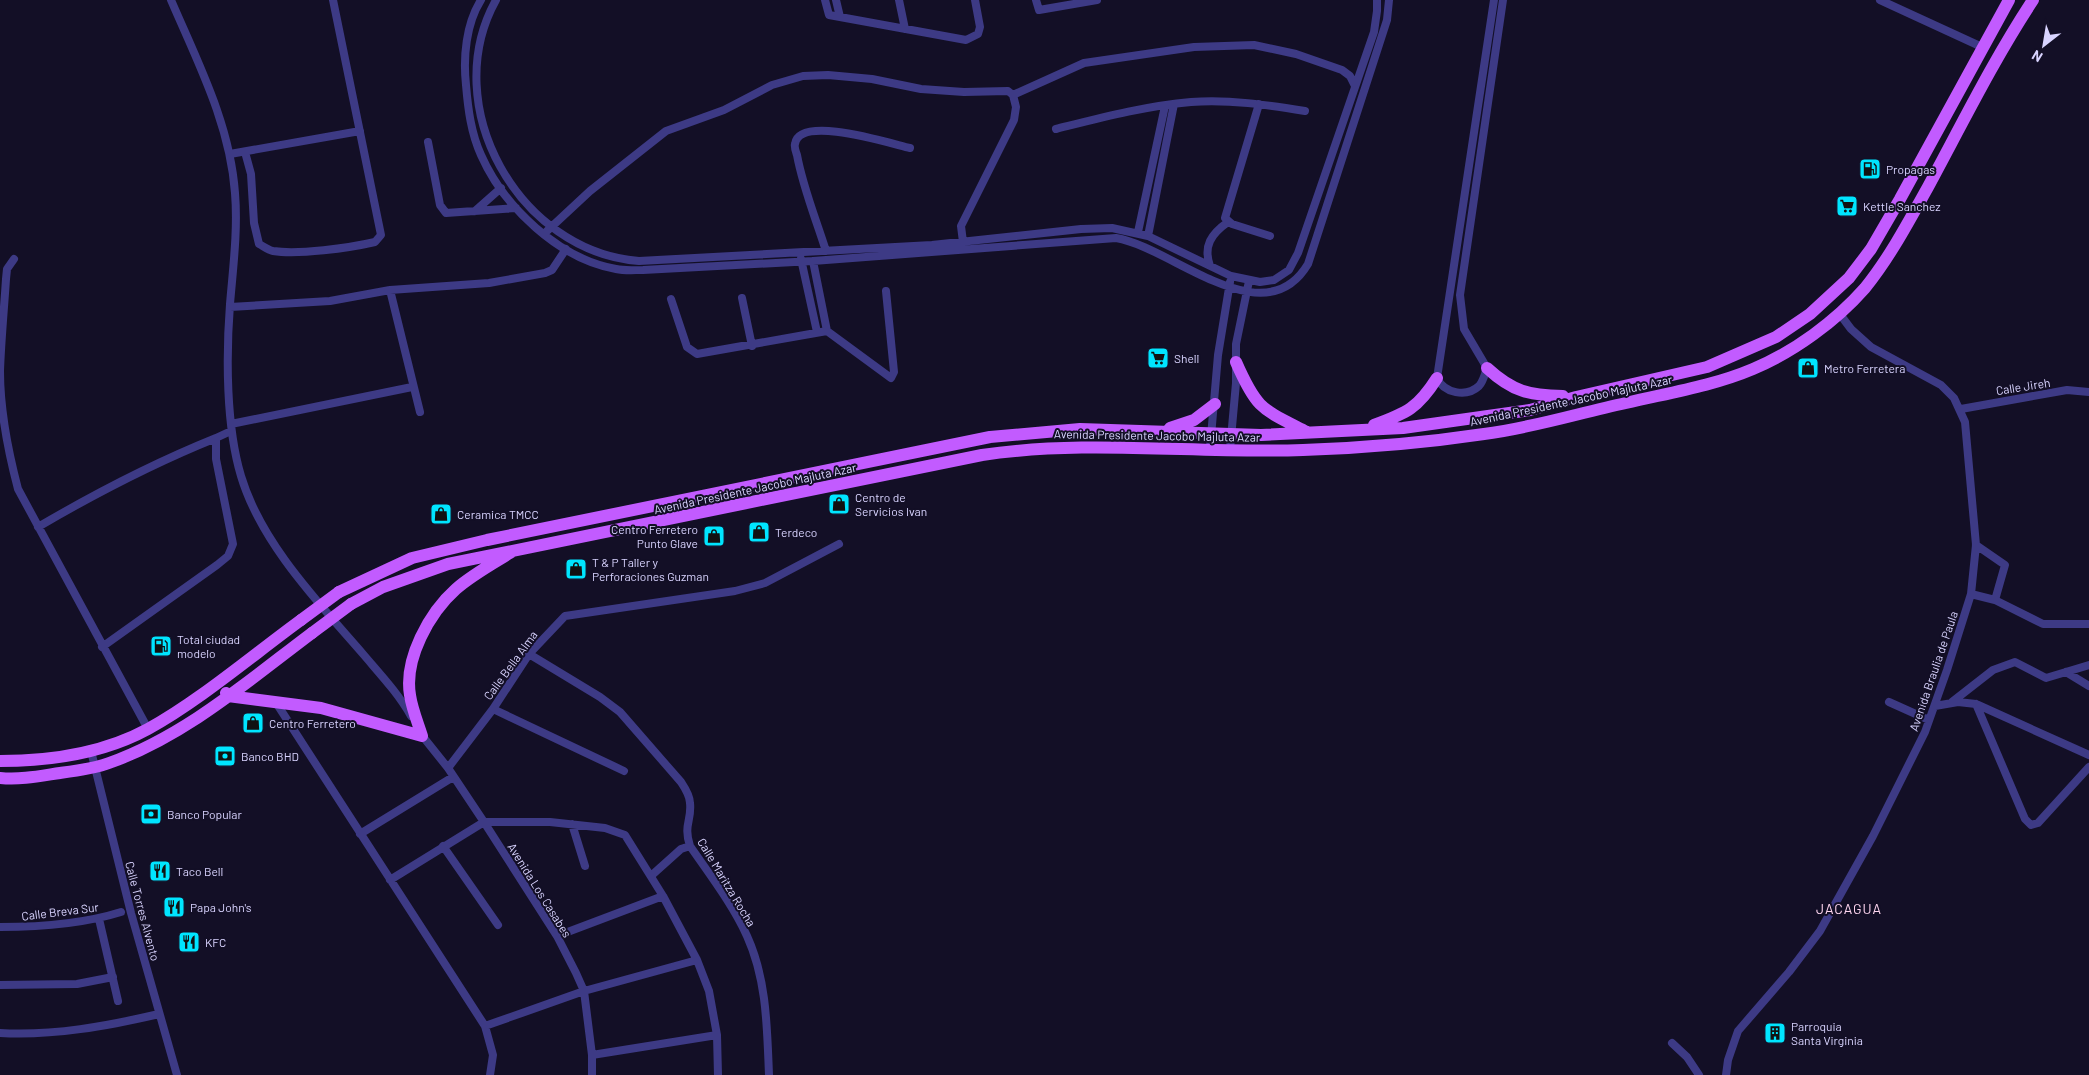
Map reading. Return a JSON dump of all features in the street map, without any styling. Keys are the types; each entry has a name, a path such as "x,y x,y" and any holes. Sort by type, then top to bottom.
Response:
{"main road":[{"name":"Avenida Presidente Jacobo Majluta Azar","path":"0,761 25,761 91,751 148,729 218,681 339,592 412,558 486,540 990,436 1072,430 1211,434 1310,434 1363,429 1403,428 1530,410 1576,397 1707,367 1776,336 1810,314 1849,278 1871,249 1922,161 2009,0"},
{"name":"Avenida Presidente Jacobo Majluta Azar","path":"0,778 27,779 94,768 166,738 228,696 351,604 383,587 414,574 456,562 982,455 1046,447 1300,450 1391,445 1497,432 1670,393 1753,369 1787,351 1839,313 1864,288 1886,259 2033,0"},
{"path":"1236,362 1248,390 1263,409 1310,434"},
{"path":"1487,368 1513,389 1522,392 1576,397"},
{"path":"1363,429 1401,415 1416,405 1425,398 1437,378"},
{"path":"1158,431 1194,420 1215,404"},
{"path":"422,736 410,695 410,672 418,645 434,614 455,590 470,578 519,549"},
{"path":"218,681 228,696 275,701 344,713 422,736"}],"street":[{"name":"Avenida Los Casabes","path":"171,0 208,83 230,154 235,195 230,307 231,427 240,476 258,519 287,563 395,692 422,736 448,768 484,822 556,936 584,991 592,1055 592,1075"},
{"path":"245,152 251,174 255,236 259,244 271,251 359,246 375,242 380,235 333,0"},
{"path":"496,0 486,17 479,40 477,71 478,99 489,146 505,176 538,216 547,231 580,246 620,259 639,261 963,242 1081,229 1112,228 1138,232 1230,276 1260,282 1274,280 1289,270 1294,261 1374,32 1378,11 1377,0"},
{"path":"825,0 829,15 971,40 978,34 980,28 974,0"},
{"path":"836,0 840,17"},
{"path":"899,0 905,29"},
{"path":"1036,0 1039,10 1097,0"},
{"path":"478,2 466,52 467,98 471,123 481,156 516,208 547,231 566,249 588,260 617,270 643,270 801,262 1116,238 1135,242 1229,287 1246,293 1258,294 1277,290 1296,280 1308,264 1388,20 1389,0"},
{"path":"1494,0 1437,378 1445,388 1464,394 1480,385 1487,368 1464,329 1460,295 1503,0"},
{"path":"1880,0 1898,4 1982,47"},
{"path":"1013,95 1084,63 1194,47 1254,45 1296,54 1342,70 1350,76 1356,86"},
{"path":"547,231 590,191 666,131 724,110 772,85 795,78 828,75 872,79 921,90 964,92 1008,91 1013,95 1016,107 1014,120 961,226 963,242"},
{"path":"1056,130 1174,104 1207,102 1259,104 1305,111"},
{"path":"1148,236 1174,104"},
{"path":"1228,222 1226,213 1259,104"},
{"path":"1138,232 1165,106"},
{"path":"826,251 800,174 795,144 798,138 810,131 828,130 850,133 910,148"},
{"path":"230,154 360,131"},
{"path":"428,142 440,205 446,213 516,208"},
{"path":"475,211 501,188"},
{"path":"1228,222 1270,236"},
{"path":"1210,266 1207,257 1209,242 1217,230 1228,222"},
{"path":"230,307 330,301 390,290 480,284 545,273 552,270 566,249"},
{"path":"799,252 818,332"},
{"path":"14,259 8,269 6,279 0,373 5,432 18,489 148,729"},
{"path":"813,261 827,331 891,378 894,372 886,291"},
{"path":"1210,448 1221,340 1230,276"},
{"path":"1230,449 1236,343 1249,281"},
{"path":"390,290 412,387 420,412"},
{"path":"671,298 690,351 697,354 752,346 827,331"},
{"path":"742,298 752,346"},
{"name":"Avenida Braulia de Paula","path":"1726,1075 1728,1060 1738,1031 1789,972 1820,931 1873,836 1935,706 1971,594 1976,544 1970,462 1961,409 1949,392 1941,386 1871,347 1851,329 1839,313"},
{"path":"1221,340 1236,343"},
{"path":"38,527 111,485 166,458 216,438 231,427 412,387"},
{"name":"Calle Jireh","path":"1961,409 2067,390 2089,392"},
{"path":"102,647 218,564 231,550 233,544 216,459 216,438"},
{"name":"Calle Bella Alma","path":"448,768 493,709 529,654 565,616 735,591 765,583 839,544"},
{"path":"1976,544 2005,565 1995,600"},
{"path":"1971,594 1995,600 2043,624 2089,624"},
{"name":"Calle Maritza Rocha","path":"529,654 600,697 620,712 681,782 690,804 687,835 690,846 747,936 756,962 765,1000 769,1075"},
{"path":"1951,703 1993,670 2015,662 2046,678 2089,665"},
{"path":"2066,672 2089,686"},
{"path":"275,701 485,1026 493,1055 490,1075"},
{"path":"1890,702 1929,720"},
{"path":"1935,706 1951,703 1976,704 2089,755"},
{"path":"1976,704 2026,819 2031,825 2038,823 2089,767"},
{"path":"493,709 624,771"},
{"name":"Calle Torres Alvento","path":"91,751 159,1014 177,1075"},
{"path":"360,834 453,777"},
{"path":"390,880 484,822 572,824 605,828 625,835 652,875 697,960 709,991 717,1035 718,1075"},
{"path":"572,824 585,866"},
{"path":"443,846 498,925"},
{"path":"652,875 681,849 690,846"},
{"path":"556,936 663,896"},
{"name":"Calle Breva Sur","path":"0,927 27,927 99,919 121,912"},
{"path":"99,919 118,1001"},
{"path":"485,1026 584,991 697,960"},
{"path":"0,985 77,984 113,977"},
{"path":"0,1033 26,1034 78,1030 159,1014"},
{"path":"592,1055 717,1035"},
{"path":"1672,1042 1687,1057 1699,1075"}],"place":[{"name":"Propagas","path":"1870,169"},
{"name":"Kettle Sanchez","path":"1847,206"},
{"name":"Shell","path":"1158,358"},
{"name":"Metro Ferretera","path":"1808,368"},
{"name":"Centro de Servicios Ivan","path":"839,504"},
{"name":"Ceramica TMCC","path":"441,514"},
{"name":"Terdeco","path":"759,532"},
{"name":"Centro Ferretero Punto Glave","path":"714,536"},
{"name":"T & P Taller y Perforaciones Guzman","path":"576,569"},
{"name":"Total ciudad modelo","path":"161,646"},
{"name":"Centro Ferretero","path":"253,723"},
{"name":"Banco BHD","path":"225,756"},
{"name":"Banco Popular","path":"151,814"},
{"name":"Taco Bell","path":"160,871"},
{"name":"Papa John's","path":"174,907"},
{"name":"KFC","path":"189,942"},
{"name":"Parroquia Santa Virginia","path":"1775,1033"}],"district":[{"name":"JACAGUA","path":"1849,908"}]}
